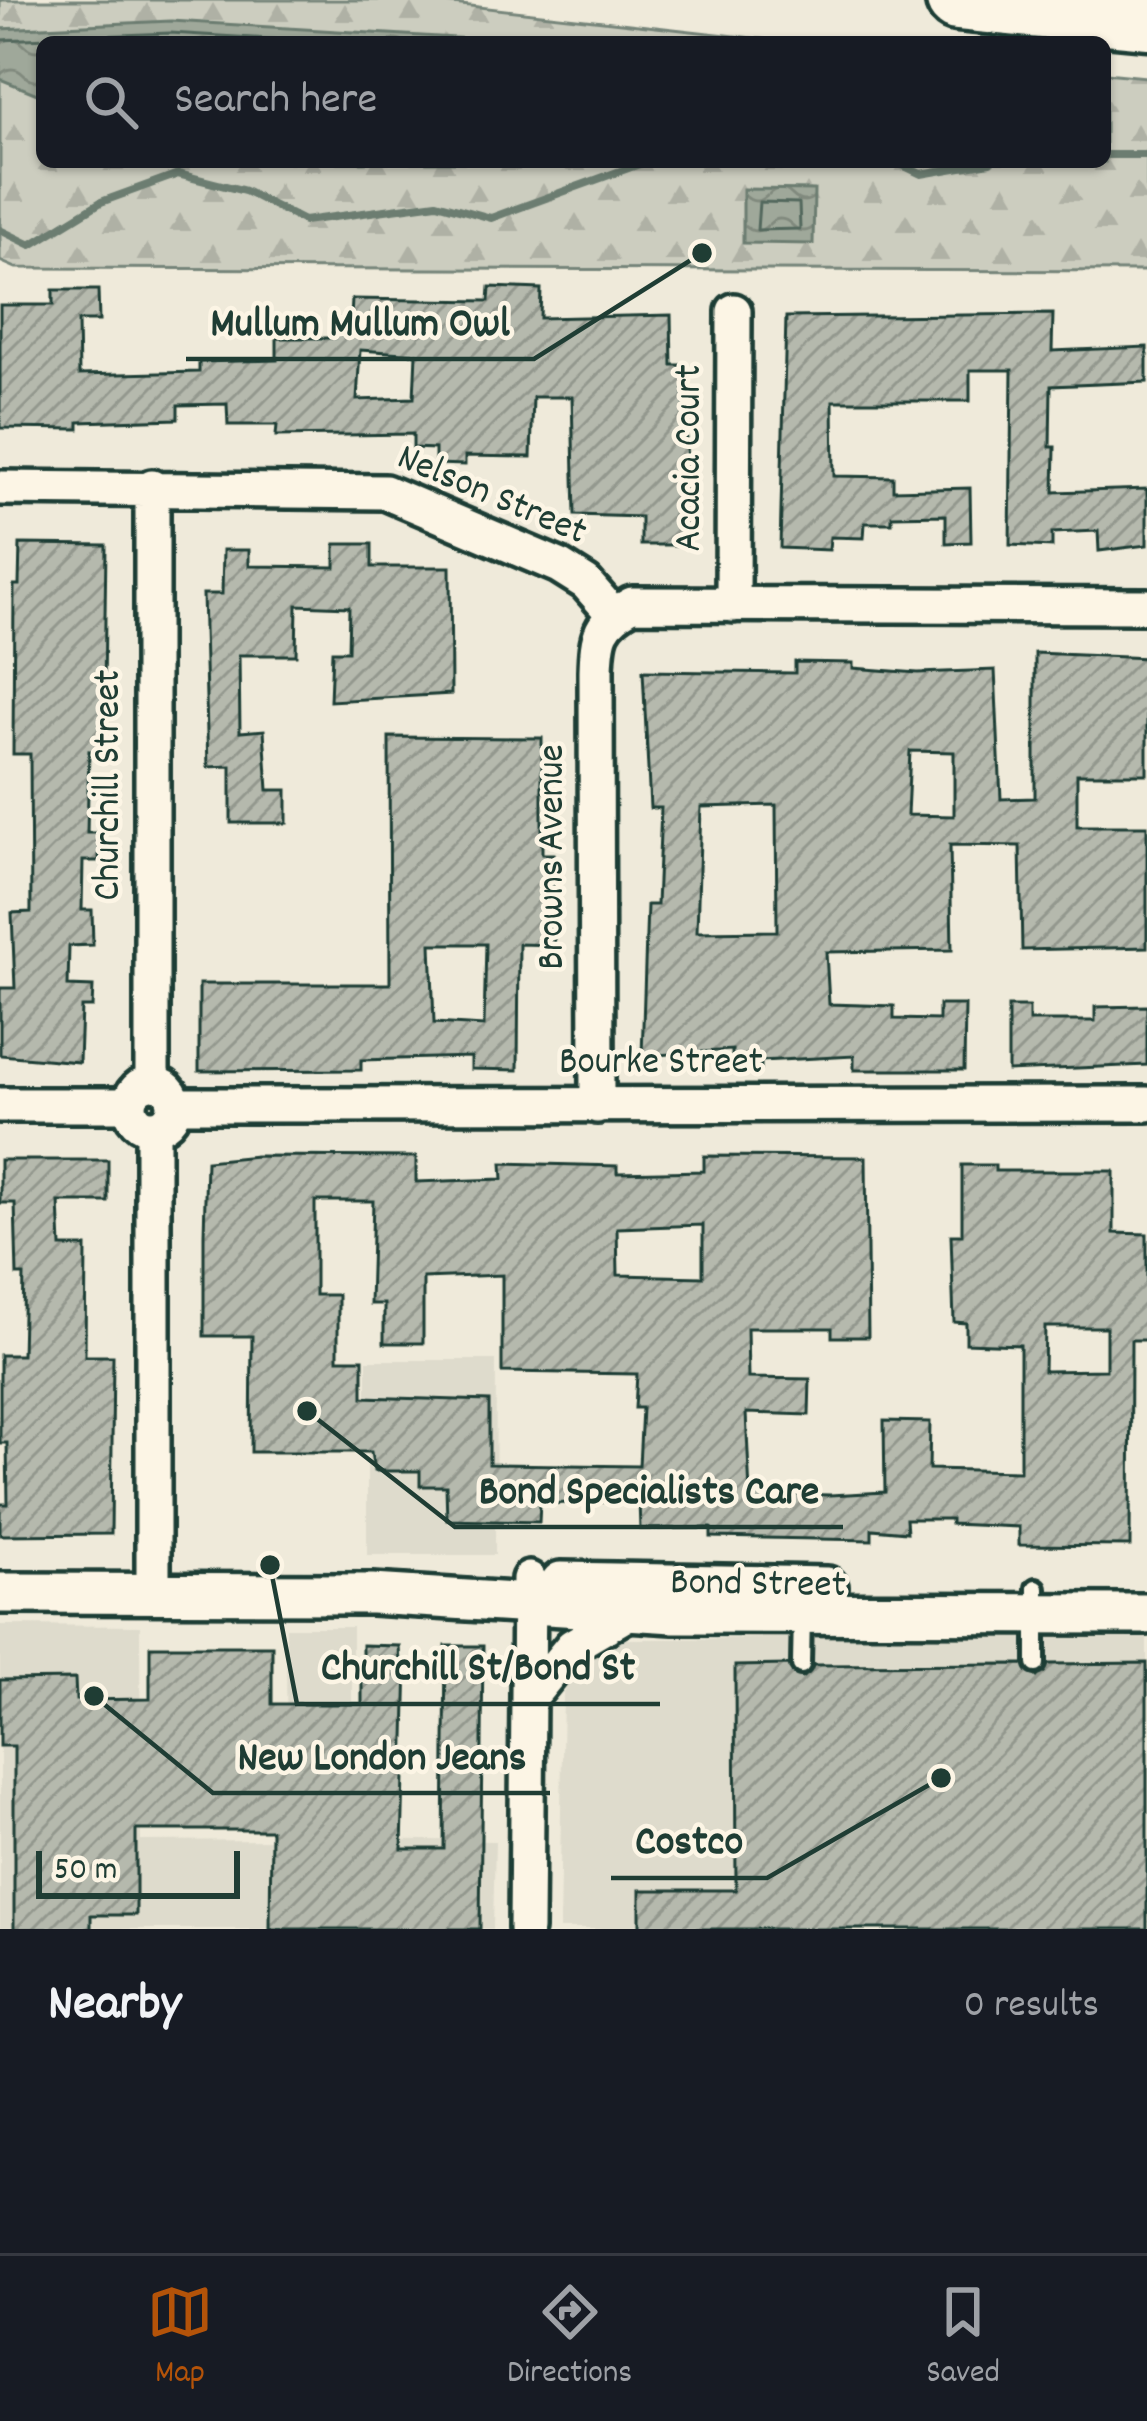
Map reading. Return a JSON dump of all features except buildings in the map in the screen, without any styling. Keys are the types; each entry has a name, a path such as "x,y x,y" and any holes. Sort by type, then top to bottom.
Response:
{"highway":[{"path":"957,0 1147,18"}],"street":[{"name":"Acacia Court","path":"733,605 734,311"},
{"name":"Nelson Street","path":"0,488 385,492 559,566 586,583 613,614"},
{"name":"Churchill Street","path":"152,488 153,1593"},
{"path":"613,614 632,604 1147,606"},
{"name":"Browns Avenue","path":"597,1106 596,671 598,631 613,614"},
{"name":"Bourke Street","path":"0,1105 1147,1105"},
{"name":"Bond Street","path":"1036,1601 1147,1588"},
{"path":"526,1929 530,1592"},
{"name":"Bond Street","path":"0,1593 530,1592 1036,1601 1147,1614"},
{"name":"Bond Street","path":"530,1592 630,1612 802,1600"},
{"path":"528,1700 572,1646 630,1612"}],"lane":[{"path":"801,1665 802,1600"},
{"path":"1036,1601 1036,1664"}],"shaded area":[{"path":"367,1360 496,1360 495,1555 367,1555"},
{"path":"0,1625 140,1626 141,1841 287,1840 286,1627 352,1627 352,1839 495,1841 493,1929 0,1929"},
{"path":"1147,1636 1147,1929 559,1929 563,1695 571,1676 609,1645 625,1639"}],"green space":[{"path":"0,0 417,0 735,36 36,36 36,168 1111,168 1111,74 1147,77 1147,271 16,268 0,261"}],"water":[{"path":"171,21 422,36 36,36 36,94 0,79 0,29"},
{"path":"743,189 814,190 813,244 743,243"}],"waterway":[{"path":"1111,155 1147,155"},
{"path":"0,230 31,245 101,202 178,174 245,191 304,221 437,203 491,218 628,168"},
{"path":"908,168 921,174 956,168"}],"place":[{"name":"Mullum Mullum Owl","path":"702,253"},
{"name":"Bond Specialists Care","path":"307,1411"},
{"name":"Churchill St/Bond St","path":"270,1565"},
{"name":"New London Jeans","path":"94,1696"},
{"name":"Costco","path":"941,1778"}]}
